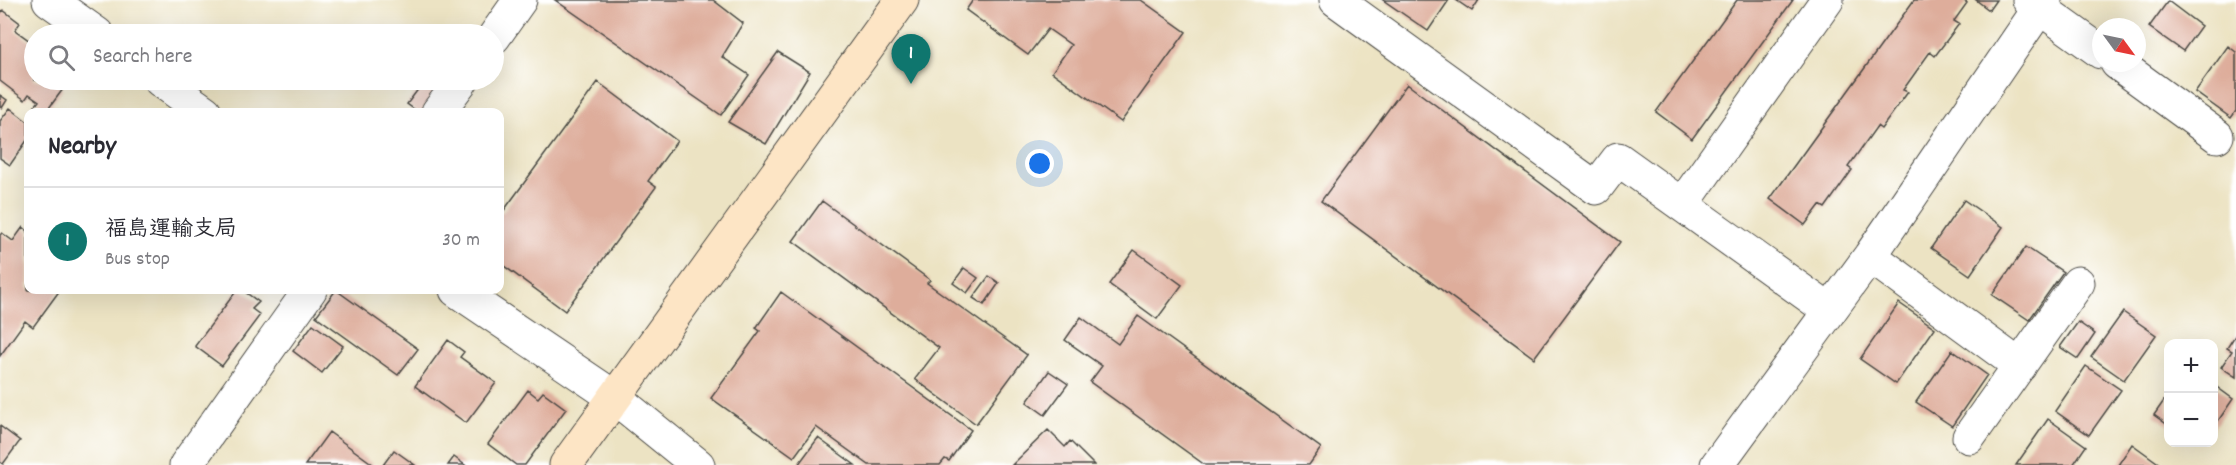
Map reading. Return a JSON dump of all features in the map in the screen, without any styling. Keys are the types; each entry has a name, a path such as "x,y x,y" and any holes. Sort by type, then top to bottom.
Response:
{"street":[{"path":"49,0 83,24"},
{"path":"503,24 520,0"},
{"path":"566,465 902,0"},
{"path":"1336,0 1596,188 1618,159 1830,311"},
{"path":"1682,205 1827,0"},
{"path":"1717,465 1870,256 2038,2 2092,45"},
{"path":"2129,72 2217,136"},
{"path":"174,90 199,108"},
{"path":"441,108 454,90"},
{"path":"1870,256 2020,366"},
{"path":"1969,437 2078,283"},
{"path":"186,465 307,294"},
{"path":"462,294 614,397 698,465"}],"building":[{"path":"555,0 713,0 743,23 722,57 749,75 721,115"},
{"path":"973,0 1141,0 1186,32 1121,122 1052,72 1071,45 1048,29 1028,55 966,10"},
{"path":"1383,0 1449,0 1428,31"},
{"path":"1456,0 1479,0 1472,11"},
{"path":"1737,0 1793,0 1692,139 1656,112"},
{"path":"1914,0 1963,0 1967,3 1954,21 1959,24 1935,56 1930,52 1903,90 1908,92 1881,129 1877,126 1848,167 1852,170 1825,208 1820,205 1805,225 1770,199"},
{"path":"1976,0 1996,0 1989,10"},
{"path":"2168,1 2201,26 2183,51 2149,27"},
{"path":"3,10 20,23 15,30 24,37 24,90 62,90 49,108 35,106 39,101 29,94 25,100 0,81 0,14"},
{"path":"2228,46 2236,52 2236,111 2231,118 2195,92"},
{"path":"778,52 810,72 766,144 728,122"},
{"path":"598,82 677,141 648,181 656,187 565,311 504,266 504,210"},
{"path":"1407,84 1620,242 1534,358 1321,201"},
{"path":"418,90 438,90 425,108 412,108 407,104"},
{"path":"0,95 7,100 2,108 0,107"},
{"path":"10,108 24,119 24,145 10,165 0,158 0,121"},
{"path":"1964,200 2003,227 1970,275 1931,248"},
{"path":"822,201 930,280 927,283 1027,355 976,424 915,379 939,348 793,241"},
{"path":"23,227 24,294 57,294 33,327 25,321 0,356 0,235 2,233 13,241"},
{"path":"2026,247 2063,272 2029,320 1992,295"},
{"path":"1134,250 1182,285 1157,319 1109,284"},
{"path":"964,268 978,278 967,293 953,283"},
{"path":"989,276 999,283 984,305 973,298"},
{"path":"781,292 971,430 949,461 945,459 940,465 869,465 816,427 794,457 711,398 760,331 756,328"},
{"path":"234,294 248,294 259,302 252,309 260,315 222,366 195,346"},
{"path":"333,294 342,294 418,349 398,375 316,316"},
{"path":"1899,303 1935,328 1896,384 1860,359"},
{"path":"2123,312 2156,335 2124,380 2091,357"},
{"path":"1138,316 1321,448 1309,465 1205,465 1090,382 1102,366 1065,340 1081,317 1118,344"},
{"path":"2078,322 2095,334 2078,359 2060,347"},
{"path":"313,324 343,346 322,373 293,351"},
{"path":"2236,334 2236,377 2221,367 2232,351 2227,348"},
{"path":"448,340 464,352 460,357 496,383 466,423 415,386"},
{"path":"1952,350 1987,375 1952,426 1916,402"},
{"path":"2086,366 2121,390 2089,435 2055,411"},
{"path":"1049,371 1068,384 1045,415 1027,402"},
{"path":"2218,388 2233,399 2218,421"},
{"path":"528,390 538,398 543,392 566,409 525,465 516,465 488,444"},
{"path":"2164,401 2164,422 2154,415"},
{"path":"2048,419 2086,446 2073,465 2016,465"},
{"path":"0,426 20,441 3,464 0,462"},
{"path":"1048,430 1065,447 1070,441 1094,465 1012,465"},
{"path":"329,432 374,465 305,465"},
{"path":"818,438 855,465 798,465"},
{"path":"2132,444 2161,465 2118,465"},
{"path":"394,450 415,465 383,465"},
{"path":"454,457 465,465 448,465"}],"place":[{"name":"福島運輸支局","path":"911,84"}]}
